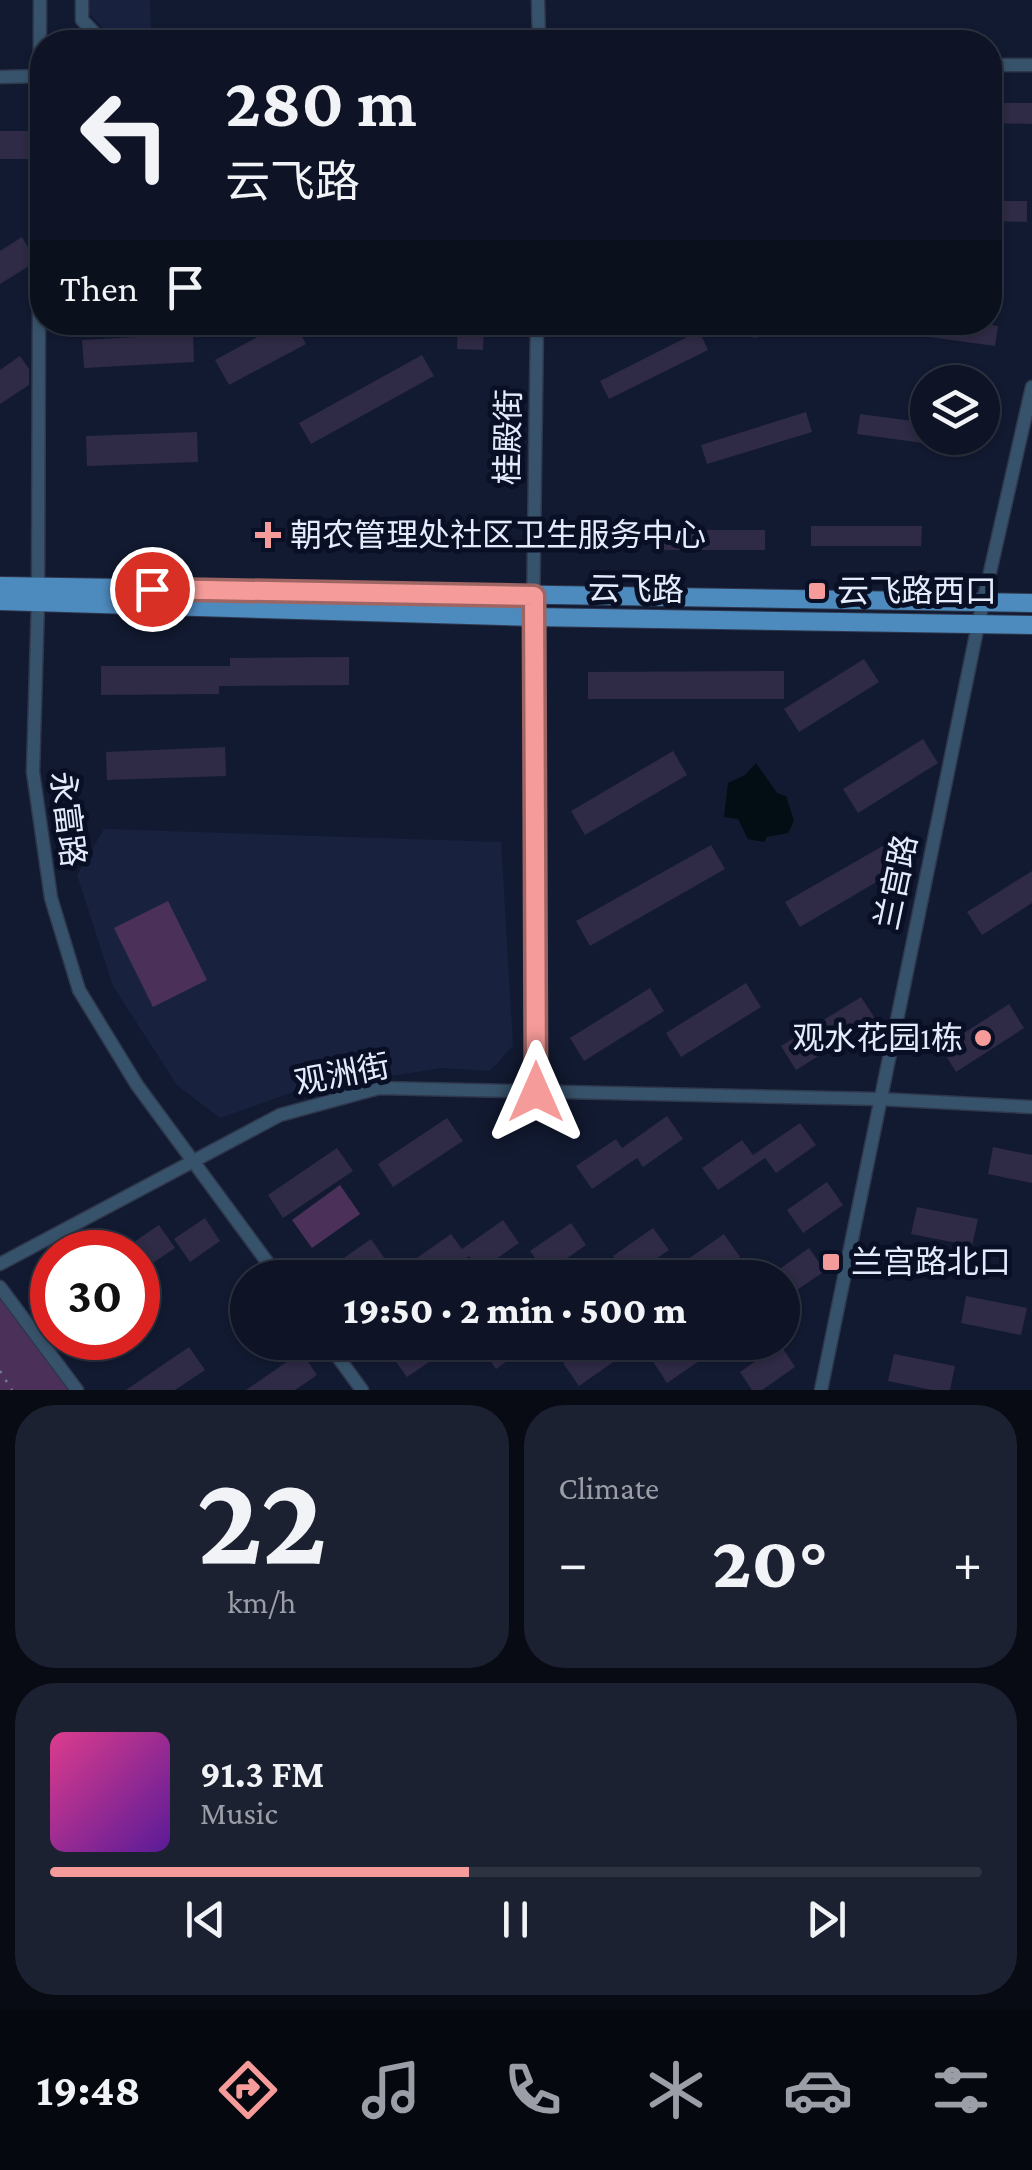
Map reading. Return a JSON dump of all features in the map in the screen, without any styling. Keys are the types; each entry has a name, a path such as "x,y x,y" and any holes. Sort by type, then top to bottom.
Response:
{"main road":[{"name":"云飞路","path":"0,586 38,594 533,617 1032,626"},
{"name":"云飞路","path":"0,601 38,594 1032,602"}],"street":[{"name":"永富路","path":"40,0 40,30"},
{"path":"82,0 82,20 92,30"},
{"path":"538,0 539,30"},
{"path":"1002,65 1032,65"},
{"path":"0,77 30,76"},
{"name":"永富路","path":"40,335 33,772 51,898 80,990 136,1085 265,1260"},
{"name":"桂殿街","path":"536,1092 533,617 537,335"},
{"name":"兰宫路","path":"821,1390 978,624 1032,387"},
{"name":"观洲街","path":"0,1264 280,1115 378,1088 879,1098 1032,1107"},
{"path":"0,1288 77,1390"},
{"path":"340,1360 362,1390"}],"path":[{"path":"0,1371 12,1390"}],"shaded area":[{"path":"89,0 150,0 151,30 105,30 89,13"},
{"path":"756,763 777,793 786,796 794,821 788,833 767,837 764,842 748,839 738,819 724,817 728,783 745,775"},
{"path":"104,829 501,842 513,1046 490,1071 441,1068 296,1091 220,1118 177,1085 113,986 77,875"},
{"path":"168,901 207,980 153,1007 114,928"},
{"path":"340,1185 360,1214 312,1248 292,1220"},
{"path":"0,1297 30,1337 30,1360 47,1360 69,1390 0,1390"}],"building":[{"path":"1002,103 1032,103 1032,124 1002,123"},
{"path":"0,131 30,131 29,159 0,159"},
{"path":"1002,201 1027,201 1027,222 1002,221"},
{"path":"22,237 29,249 29,266 0,284 0,251"},
{"path":"193,335 194,362 84,368 82,340"},
{"path":"261,335 301,335 306,344 229,385 215,360"},
{"path":"458,335 484,335 483,350 457,349"},
{"path":"691,335 701,335 708,350 609,399 600,381"},
{"path":"915,335 997,335 995,346"},
{"path":"422,355 434,376 311,444 299,423"},
{"path":"20,356 29,369 29,385 0,404 0,370"},
{"path":"806,412 812,432 707,464 701,445"},
{"path":"860,414 910,421 910,441 857,434"},
{"path":"197,432 198,462 87,466 86,436"},
{"path":"811,526 922,526 921,546 811,546"},
{"path":"654,530 765,530 765,550 654,550"},
{"path":"349,657 349,685 219,686 219,694 101,695 101,666 230,666 230,658"},
{"path":"864,659 879,682 799,732 784,709"},
{"path":"784,671 784,699 588,699 588,672"},
{"path":"923,739 938,763 858,813 843,789"},
{"path":"225,747 226,776 107,780 106,752"},
{"path":"673,751 687,775 585,835 571,811"},
{"path":"888,843 902,867 800,927 785,902"},
{"path":"711,845 725,869 590,946 576,921"},
{"path":"1032,871 1032,903 982,935 967,912"},
{"path":"746,983 761,1007 681,1057 666,1033"},
{"path":"650,988 664,1011 584,1061 570,1038"},
{"path":"861,997 876,1020 796,1070 781,1046"},
{"name":"观水花园1栋","path":"1009,1004 1024,1028 956,1072 941,1048"},
{"path":"667,1116 683,1139 643,1167 637,1158 592,1189 576,1166 616,1139 622,1148"},
{"path":"447,1118 463,1141 393,1187 378,1164"},
{"path":"800,1123 816,1145 776,1173 765,1158 718,1190 702,1168 742,1140 753,1155"},
{"path":"993,1147 1032,1155 1032,1183 988,1174"},
{"path":"337,1148 353,1171 283,1218 268,1195"},
{"path":"827,1182 843,1205 803,1233 787,1210"},
{"path":"917,1207 978,1219 972,1246 911,1234"},
{"path":"205,1218 220,1241 190,1262 174,1239"},
{"path":"503,1220 519,1243 495,1260 472,1260 469,1256 463,1260 414,1260 451,1234 462,1249"},
{"path":"571,1223 586,1245 565,1260 537,1260 530,1251"},
{"path":"159,1225 175,1248 160,1258 160,1230 152,1230"},
{"path":"653,1228 669,1250 654,1260 616,1260 613,1256"},
{"path":"724,1234 740,1257 736,1260 687,1260"},
{"path":"371,1239 386,1260 341,1260"},
{"path":"809,1248 825,1271 800,1288 800,1260 792,1260"},
{"path":"966,1296 1027,1308 1021,1335 961,1323"},
{"path":"189,1347 205,1370 175,1390 126,1390"},
{"path":"894,1354 955,1366 950,1390 888,1381"},
{"path":"289,1360 307,1360 317,1375 295,1390 246,1390"},
{"path":"395,1360 432,1360 407,1377"},
{"path":"490,1360 509,1360 496,1369"},
{"path":"567,1360 616,1360 579,1386 563,1363"},
{"path":"652,1360 701,1360 667,1383"},
{"path":"757,1360 790,1360 795,1367 762,1390 752,1390 740,1372"}],"place":[{"name":"朝农管理处社区卫生服务中心","path":"268,535"},
{"name":"云飞路西口","path":"817,591"},
{"name":"观水花园1栋","path":"983,1038"},
{"name":"兰宫路北口","path":"831,1262"}],"route":[{"path":"152,589 534,596 536,1092"}]}
